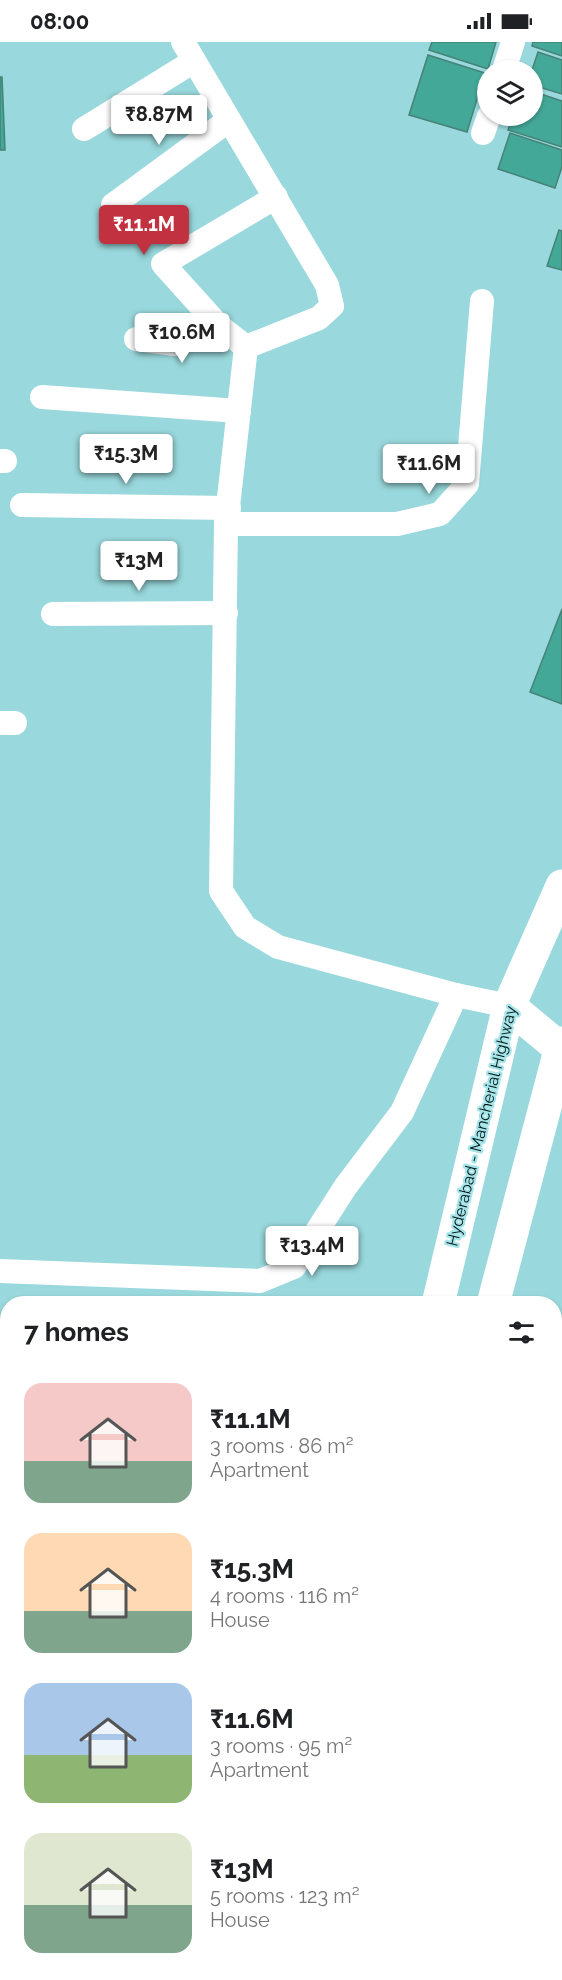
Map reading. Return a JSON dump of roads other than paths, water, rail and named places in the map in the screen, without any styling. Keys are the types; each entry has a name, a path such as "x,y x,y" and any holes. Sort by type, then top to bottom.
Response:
{"main road":[{"name":"Hyderabad - Mancherial Highway","path":"440,1296 509,1006 562,886"},
{"path":"495,1296 561,1047 509,1006"}],"street":[{"path":"507,60 513,42"},
{"path":"84,129 189,52 327,285 332,306 319,318 246,347"},
{"path":"113,205 229,120"},
{"path":"246,347 219,326 163,264 276,197"},
{"path":"22,505 397,524 440,514 467,484 482,301"},
{"path":"136,339 175,344 219,326"},
{"path":"246,347 227,516 221,891 245,927 278,947 456,995 509,1006"},
{"path":"42,397 239,411"},
{"path":"53,614 225,613"},
{"path":"0,1271 260,1281 294,1267 346,1186 402,1112 456,995"}]}
